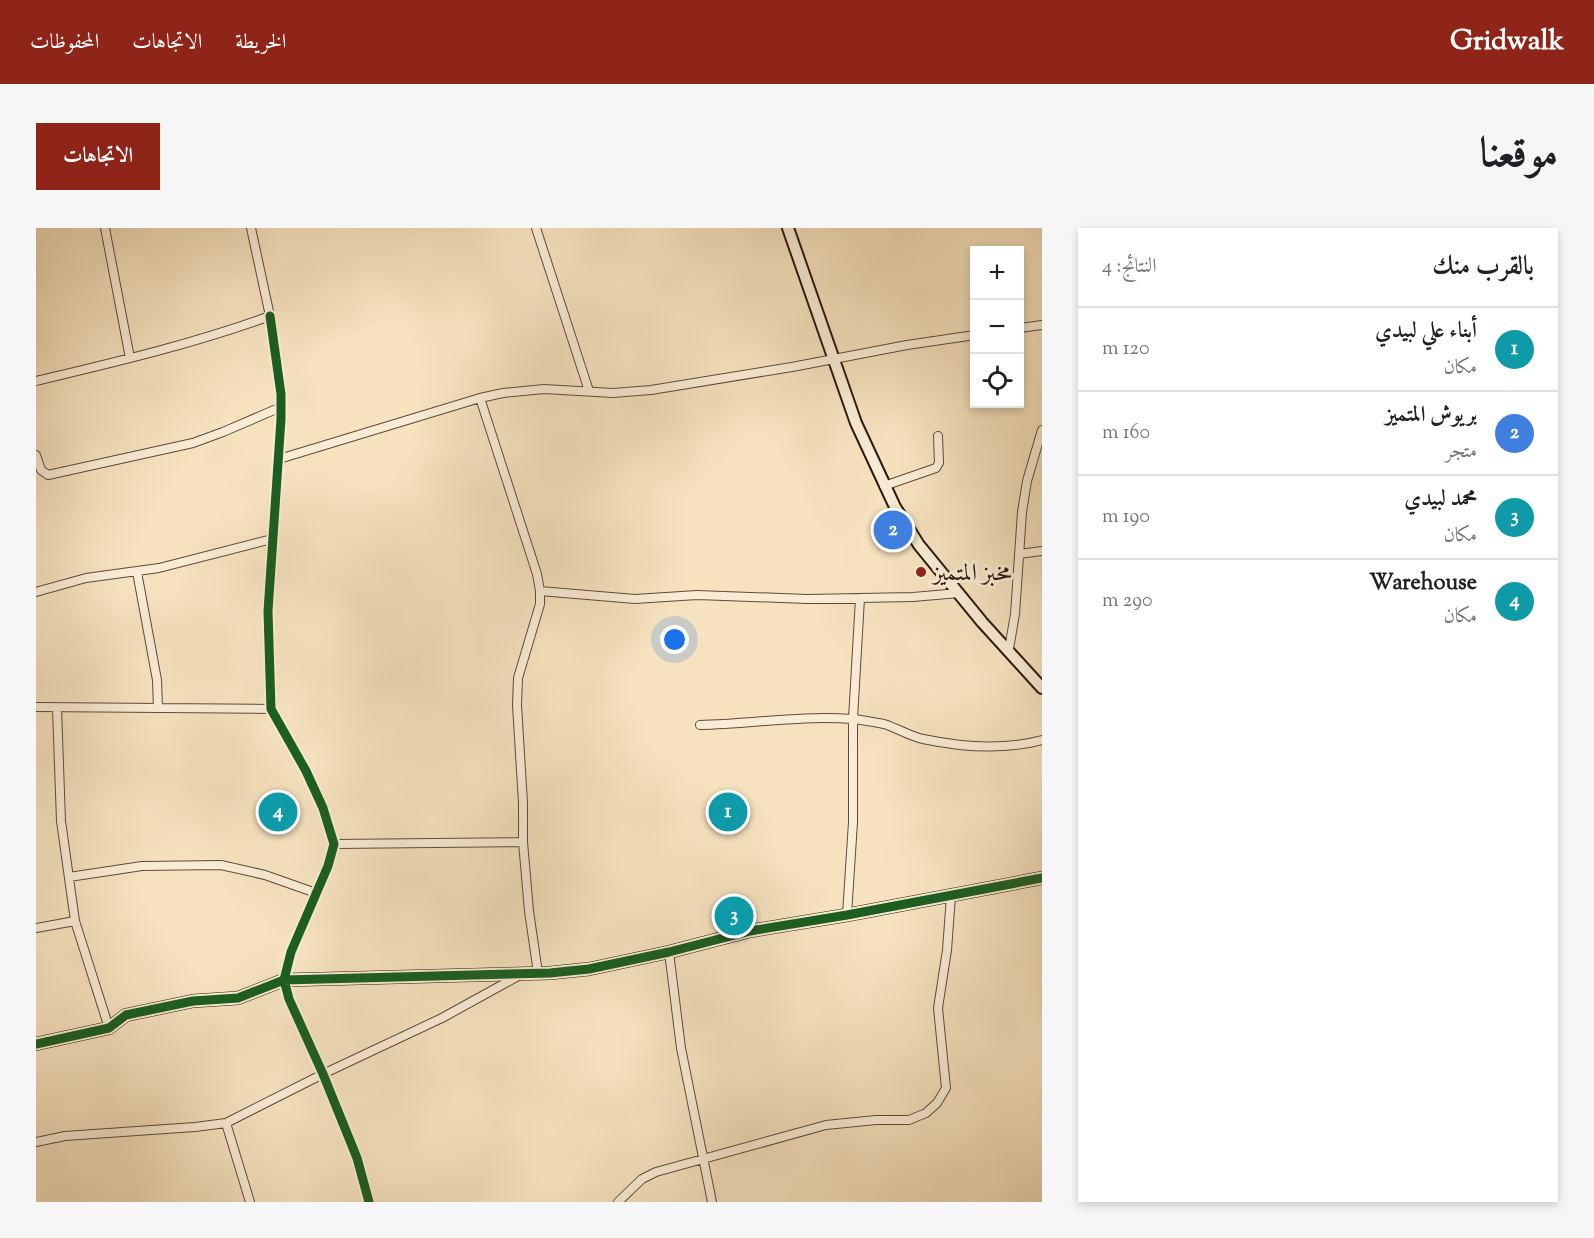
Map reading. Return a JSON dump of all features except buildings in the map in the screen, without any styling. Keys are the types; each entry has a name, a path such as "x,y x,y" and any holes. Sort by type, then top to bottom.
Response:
{"street":[{"path":"105,228 130,358"},
{"path":"251,228 270,316 281,407 268,611 271,709 306,771 323,808 334,844 328,866 291,952 284,980 289,999 357,1158 369,1202"},
{"path":"536,228 589,391"},
{"path":"788,228 856,423 895,507 919,545 982,622 1042,688"},
{"path":"36,381 200,340 270,316"},
{"path":"1024,327 1042,325"},
{"path":"279,459 503,393 544,389 613,393 651,390 970,336"},
{"path":"480,398 534,564 540,591 540,604 518,678 517,705 523,842 529,911 538,973"},
{"path":"36,455 41,470 48,475 193,443 281,407"},
{"path":"1009,650 1015,614 1026,482 1042,430"},
{"path":"884,486 936,468 939,463 938,436"},
{"path":"36,592 86,579 137,572 272,539"},
{"path":"1019,554 1042,551"},
{"path":"137,572 157,680 158,708"},
{"path":"540,591 635,598 697,595 807,600 959,593"},
{"path":"847,915 853,822 853,719 860,598"},
{"path":"36,707 271,709"},
{"path":"57,708 62,821 75,921 109,1028"},
{"path":"700,725 740,724 781,719 853,719 886,724 902,733 923,739 988,747 1042,740"},
{"path":"334,844 523,842"},
{"path":"69,877 142,866 221,865 265,875 316,893"},
{"path":"36,1044 109,1028 126,1015 193,1001 238,998 284,980 523,974 589,969 669,952 704,941 750,931 1042,878"},
{"path":"618,1202 642,1179 656,1172 826,1125 876,1120 909,1120 926,1113 938,1104 946,1088 938,1008 947,950 951,896"},
{"path":"36,928 75,921"},
{"path":"669,952 681,1048 712,1202"},
{"path":"36,1142 66,1136 226,1123 442,1018 523,974"},
{"path":"226,1123 250,1202"}],"cycle path":[{"path":"270,316 281,394 268,611 271,709 306,771 323,808 334,844 328,866 291,952 284,980 289,999 357,1158 369,1202"},
{"path":"36,1044 109,1028 126,1015 193,1001 238,998 284,980 550,973 589,969 669,952 750,931 1042,878"}],"place":[{"name":"بريوش المتميز","path":"893,530"},
{"name":"مخبز المتميز","path":"921,572"},
{"name":"Warehouse","path":"278,812"},
{"name":"أبناء علي لبيدي","path":"728,812"},
{"name":"محمد لبيدي","path":"734,916"}]}
